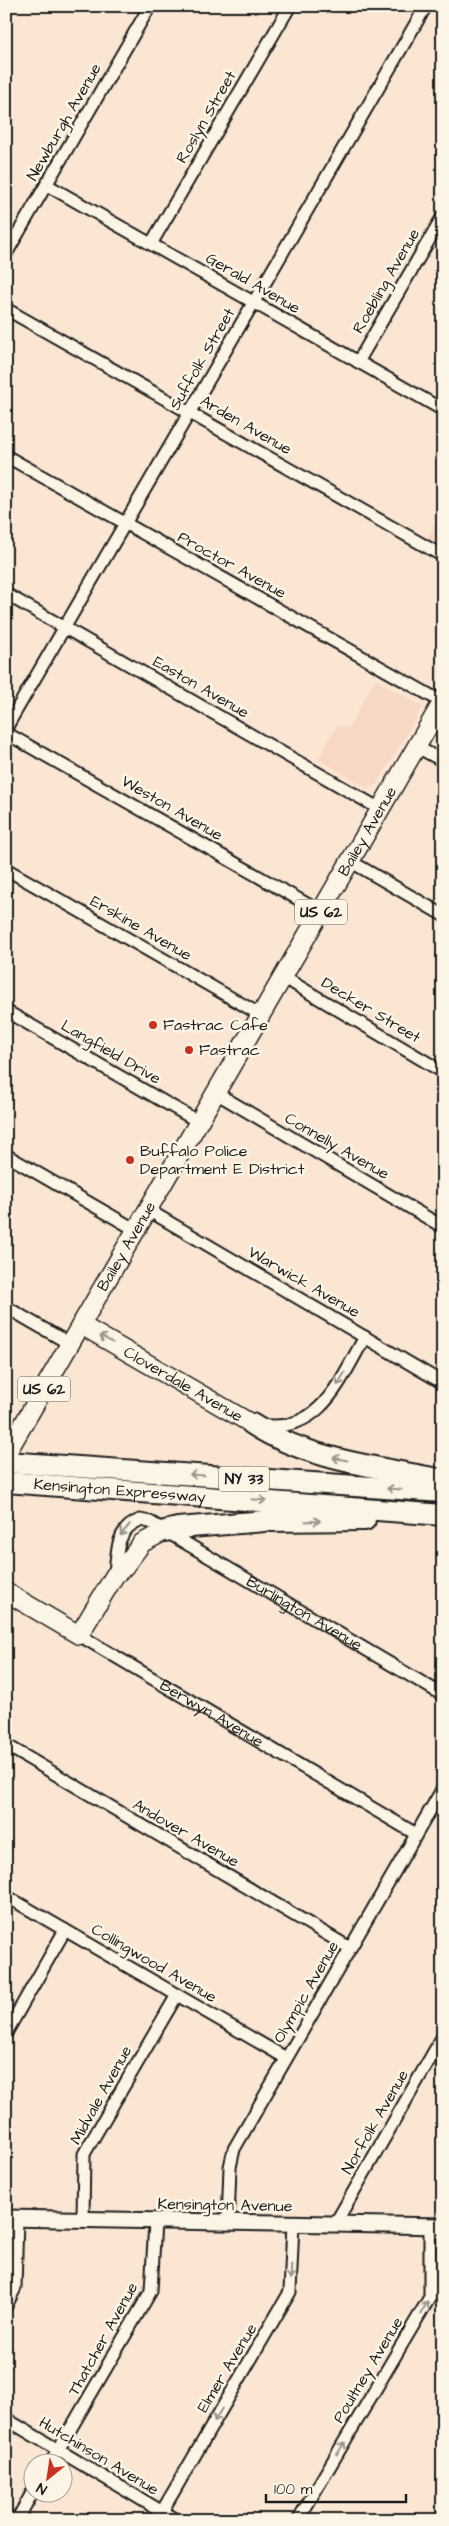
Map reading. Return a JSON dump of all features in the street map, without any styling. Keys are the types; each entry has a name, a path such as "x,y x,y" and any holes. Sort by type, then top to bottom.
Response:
{"highway":[{"path":"252,1424 265,1433 302,1449 443,1480"},
{"name":"Kensington Expressway","path":"6,1462 43,1475 443,1515"},
{"name":"Kensington Expressway","path":"6,1482 43,1475 443,1492"},
{"path":"165,1531 178,1528 264,1521 443,1519"}],"main road":[{"name":"Bailey Avenue","path":"6,1454 443,702"},
{"name":"Cloverdale Avenue","path":"81,1325 252,1424"},
{"path":"79,1635 114,1575 124,1567 142,1543 165,1531"},
{"name":"Berwyn Avenue","path":"6,1592 79,1635"}],"street":[{"name":"Newburgh Avenue","path":"6,254 150,6"},
{"name":"Roslyn Street","path":"151,244 290,6"},
{"name":"Suffolk Street","path":"6,728 426,6"},
{"name":"Gerald Avenue","path":"47,185 443,410"},
{"name":"Roebling Avenue","path":"358,362 443,216"},
{"name":"Arden Avenue","path":"6,309 443,556"},
{"name":"Proctor Avenue","path":"6,456 443,702"},
{"name":"Easton Avenue","path":"6,594 380,809"},
{"name":"Weston Avenue","path":"6,733 321,912"},
{"path":"417,746 443,761"},
{"path":"350,861 443,915"},
{"name":"Erskine Avenue","path":"6,869 261,1015"},
{"name":"Decker Street","path":"283,977 443,1072"},
{"name":"Langfield Drive","path":"6,1011 199,1122"},
{"name":"Connelly Avenue","path":"216,1093 443,1227"},
{"path":"6,1155 136,1230"},
{"name":"Warwick Avenue","path":"148,1210 443,1383"},
{"path":"6,1307 70,1344"},
{"name":"Cloverdale Avenue","path":"252,1424 287,1426 306,1420 320,1409 331,1396 365,1337"},
{"name":"Burlington Avenue","path":"165,1531 443,1695"},
{"name":"Berwyn Avenue","path":"79,1635 416,1834"},
{"name":"Andover Avenue","path":"6,1745 350,1948"},
{"name":"Olympic Avenue","path":"228,2222 232,2154 443,1788"},
{"name":"Collingwood Avenue","path":"6,1896 286,2058"},
{"path":"6,2033 65,1930"},
{"name":"Midvale Avenue","path":"83,2219 84,2154 176,1995"},
{"name":"Norfolk Avenue","path":"336,2224 443,2036"},
{"path":"6,2306 15,2288 11,2218"},
{"name":"Kensington Avenue","path":"11,2218 436,2226"},
{"name":"Thatcher Avenue","path":"56,2454 151,2291 155,2222"},
{"name":"Elmer Avenue","path":"159,2516 290,2292 292,2224"},
{"name":"Poultney Avenue","path":"298,2520 430,2297 436,2226"},
{"name":"Hutchinson Avenue","path":"6,2419 58,2450 159,2516 176,2520"},
{"path":"16,2520 25,2504"},
{"path":"440,2520 443,2516"}],"shaded area":[{"path":"443,511 443,547 427,538"},
{"path":"375,679 423,707 376,785 368,788 318,759 337,725 348,729"}],"place":[{"name":"Fastrac Cafe","path":"153,1025"},
{"name":"Fastrac","path":"189,1050"},
{"name":"Buffalo Police Department E District","path":"130,1160"}]}
